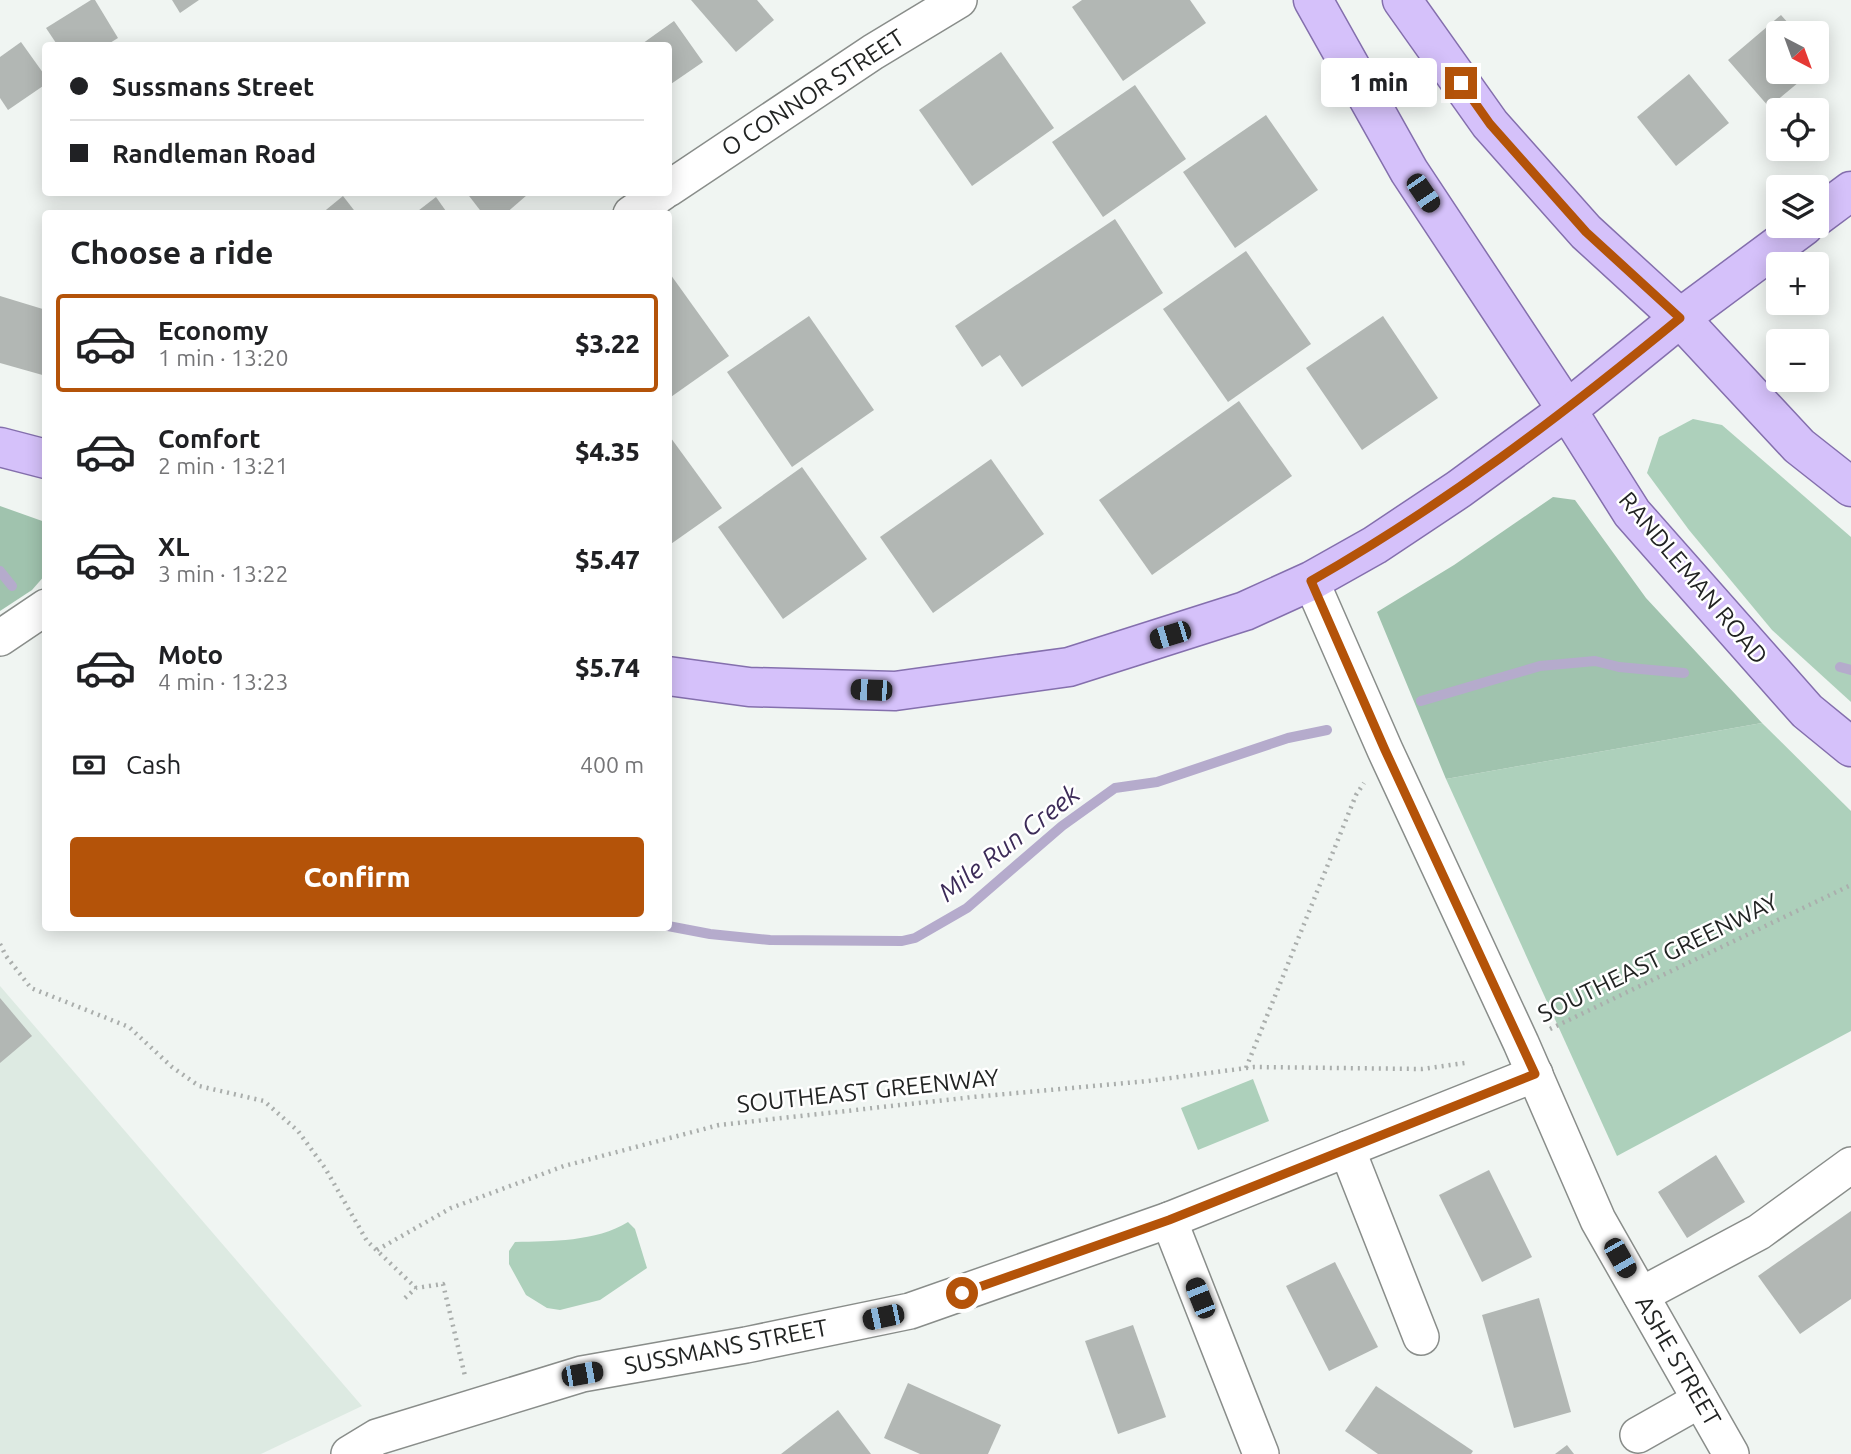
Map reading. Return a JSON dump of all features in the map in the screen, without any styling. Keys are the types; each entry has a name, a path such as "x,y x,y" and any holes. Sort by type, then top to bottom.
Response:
{"main road":[{"name":"RANDLEMAN ROAD","path":"1313,0 1409,172 1632,513 1807,711 1851,747"},
{"path":"1402,0 1490,124 1586,232 1680,318 1799,446 1851,487"},
{"path":"1829,207 1851,191"},
{"path":"672,677 749,687 895,691 1069,667 1245,611 1311,581 1375,545 1459,489 1567,410 1680,318 1788,238"},
{"path":"0,447 42,458"}],"street":[{"name":"O CONNOR STREET","path":"672,186 873,52 959,0"},
{"path":"637,210 657,196"},
{"name":"ASHE STREET","path":"1311,581 1385,750 1528,1059 1598,1220 1731,1454"},
{"path":"0,638 42,610"},
{"name":"SUSSMANS STREET","path":"366,1449 473,1407 582,1374 746,1345 910,1311 1169,1220 1347,1149 1528,1059"},
{"path":"1347,1149 1421,1338"},
{"path":"1641,1295 1759,1232 1851,1165"},
{"path":"1169,1220 1261,1454"},
{"path":"1638,1435 1700,1399"}],"path":[{"path":"1246,1068 1356,795 1385,750"},
{"name":"SOUTHEAST GREENWAY","path":"1528,1059 1851,885"},
{"path":"0,944 31,988 129,1027 172,1067 199,1086 264,1101 298,1131 325,1168 367,1241 416,1288"},
{"name":"SOUTHEAST GREENWAY","path":"377,1250 450,1208 564,1166 719,1125 1148,1081 1246,1068 1422,1069 1467,1063"},
{"path":"405,1298 416,1288 443,1284 473,1407"}],"shaded area":[{"path":"0,986 362,1406 261,1454 0,1454"}],"green space":[{"path":"1693,419 1722,425 1851,537 1851,702 1772,630 1689,530 1647,473 1659,437"},
{"path":"1553,497 1575,500 1646,598 1762,723 1446,779 1377,612 1454,565"},
{"path":"0,506 42,521 42,579 32,590 0,611"},
{"path":"1762,723 1851,811 1851,1031 1617,1156 1446,779"},
{"path":"1253,1079 1269,1121 1198,1150 1181,1108"},
{"path":"628,1222 635,1229 647,1268 600,1300 560,1310 547,1308 526,1295 509,1264 509,1251 515,1242 588,1237"}],"building":[{"path":"95,0 118,38 112,42 55,42 46,28"},
{"path":"172,0 199,0 180,13"},
{"path":"691,0 757,0 774,20 736,52"},
{"path":"1082,0 1190,0 1206,23 1123,81 1072,7"},
{"path":"1781,15 1786,21 1774,21"},
{"path":"674,21 703,62 672,83 672,42 645,42"},
{"path":"1766,28 1766,84 1797,84 1780,98 1766,98 1766,104 1728,60"},
{"path":"21,42 42,71 42,87 8,110 0,98 0,57"},
{"path":"1001,52 1054,128 972,186 919,110"},
{"path":"1689,74 1729,123 1676,166 1637,117"},
{"path":"1135,85 1186,159 1103,217 1052,142"},
{"path":"1266,115 1318,190 1235,248 1183,172"},
{"path":"343,196 354,210 326,210"},
{"path":"469,196 526,196 510,210 480,210"},
{"path":"436,197 445,210 419,210"},
{"path":"1115,219 1163,293 1022,387 1000,355 982,367 955,326"},
{"path":"1246,251 1311,344 1228,402 1163,309"},
{"path":"672,277 729,356 672,396"},
{"path":"0,296 42,309 42,375 0,363"},
{"path":"809,316 874,410 792,467 727,372"},
{"path":"1383,316 1438,398 1362,450 1306,368"},
{"path":"1239,401 1292,476 1152,575 1099,500"},
{"path":"672,439 722,508 672,543"},
{"path":"991,459 1044,534 933,613 880,537"},
{"path":"802,467 867,559 783,619 718,527"},
{"path":"0,998 32,1036 0,1063"},
{"path":"1716,1155 1745,1202 1687,1238 1658,1192"},
{"path":"1489,1170 1532,1257 1482,1282 1439,1195"},
{"path":"1851,1211 1851,1299 1800,1334 1758,1276"},
{"path":"1335,1262 1378,1347 1329,1371 1286,1286"},
{"path":"1539,1298 1571,1412 1514,1428 1482,1315"},
{"path":"1133,1325 1166,1417 1118,1434 1085,1341"},
{"path":"908,1383 1001,1425 988,1454 920,1454 884,1438"},
{"path":"1376,1386 1473,1451 1471,1454 1378,1454 1345,1431"},
{"path":"838,1410 871,1454 781,1454"},
{"path":"1567,1445 1574,1454 1555,1454"}],"waterway":[{"name":"Mile Run Creek","path":"0,571 12,586"},
{"name":"Mile Run Creek","path":"1421,701 1540,666 1595,661 1619,667 1684,673"},
{"name":"Mile Run Creek","path":"1840,667 1851,670"},
{"name":"Mile Run Creek","path":"672,927 770,940 902,941 915,938 967,908 1062,826 1115,788 1157,782 1288,738 1327,730"}],"route":[{"path":"962,1293 1169,1220 1535,1074 1385,750 1311,581 1375,545 1459,489 1567,410 1680,318 1586,232 1490,124 1461,83"}]}
